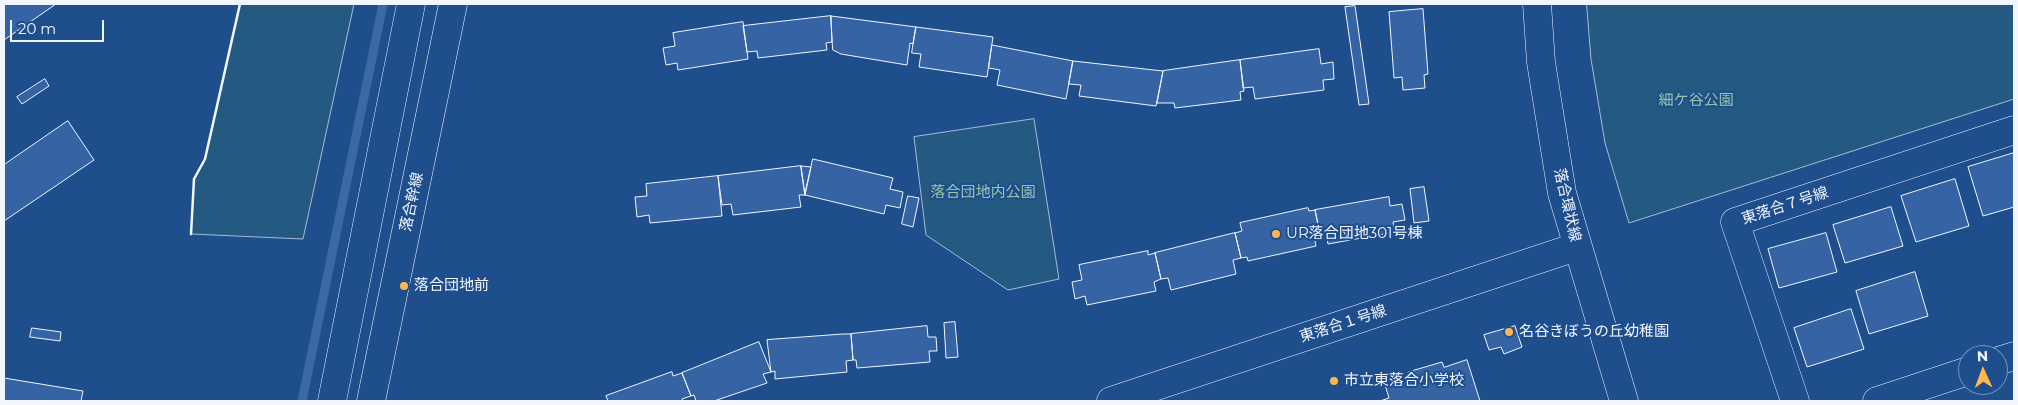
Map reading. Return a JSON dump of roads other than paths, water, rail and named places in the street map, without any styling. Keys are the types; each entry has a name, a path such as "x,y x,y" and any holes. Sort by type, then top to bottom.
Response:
{"street":[{"path":"332,401 411,4"},
{"name":"落合幹線","path":"371,401 453,4"},
{"name":"落合環状線","path":"1537,4 1541,62 1562,193 1576,247 1624,401"},
{"name":"東落合７号線","path":"1795,401 1735,222 2014,130"},
{"name":"東落合１号線","path":"1111,401 1576,247"},
{"path":"1876,401 1958,374"}],"waterway":[{"path":"302,401 383,4"}],"place":[{"name":"UR落合団地301号棟","path":"1276,234"},
{"name":"落合団地前","path":"404,286"},
{"name":"名谷きぼうの丘幼稚園","path":"1509,332"},
{"name":"市立東落合小学校","path":"1334,381"}],"park label":[{"name":"細ケ谷公園","path":"1696,101"},
{"name":"落合団地内公園","path":"983,193"}]}
